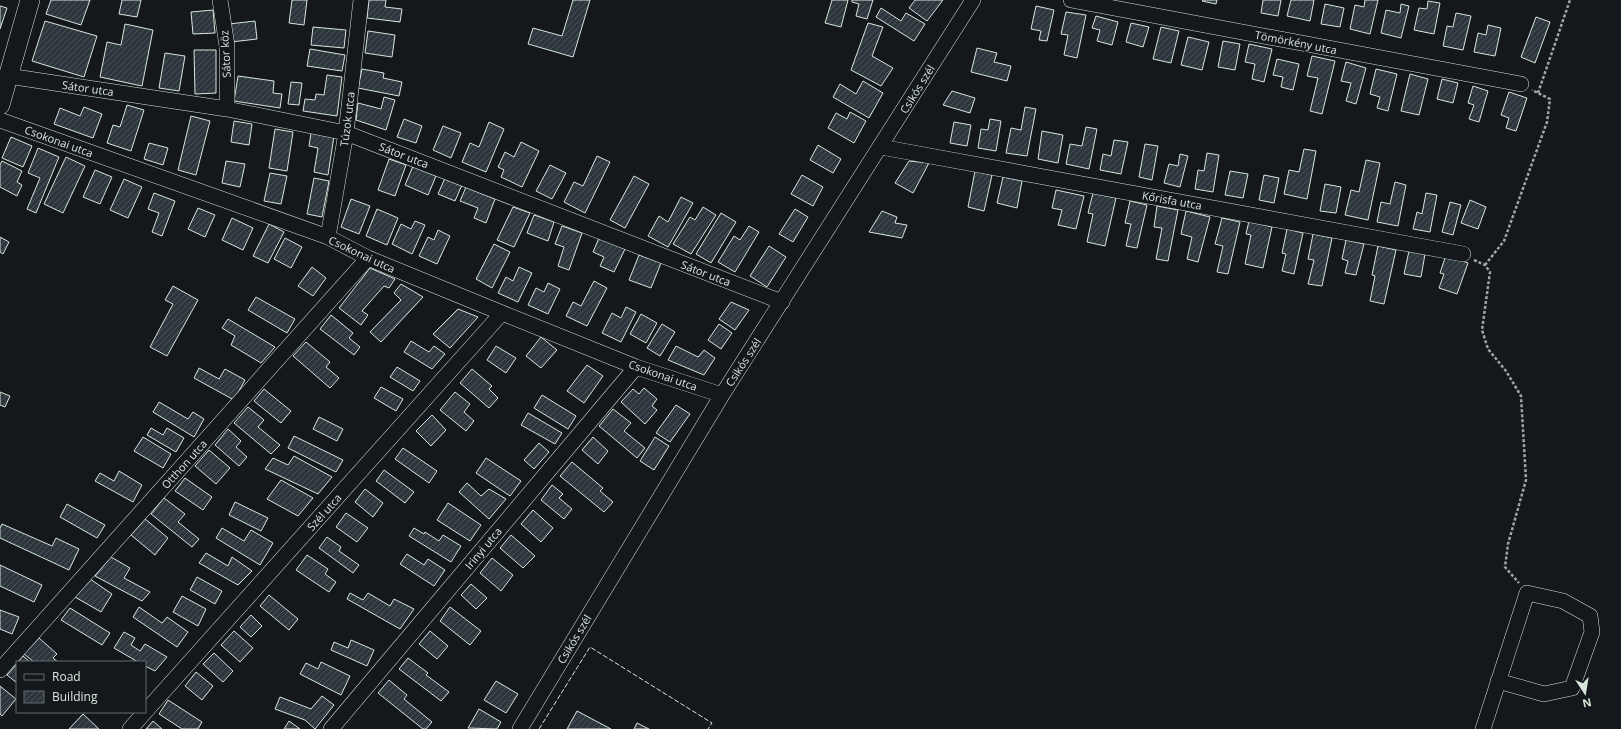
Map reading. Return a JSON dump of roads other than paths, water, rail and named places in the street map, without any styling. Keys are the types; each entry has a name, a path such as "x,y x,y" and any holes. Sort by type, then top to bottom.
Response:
{"main road":[{"path":"0,105 30,0"}],"street":[{"name":"Sátor köz","path":"220,0 227,46 227,109"},
{"name":"Túzok utca","path":"328,237 346,133 361,0"},
{"name":"Csikós szél","path":"520,729 722,395 973,0"},
{"name":"Tömörkény utca","path":"1071,0 1521,84"},
{"name":"Sátor utca","path":"8,76 227,109 346,133 782,302"},
{"name":"Csokonai utca","path":"0,120 328,237 368,258 636,367 722,395"},
{"name":"Kőrisfa utca","path":"881,146 1463,254"},
{"name":"Otthon utca","path":"0,670 368,258"},
{"name":"Szél utca","path":"146,711 502,313"},
{"name":"Irinyi utca","path":"331,729 636,367"},
{"path":"1483,729 1498,681 1527,593 1563,601 1590,616 1592,632 1572,688 1544,694 1498,681"},
{"name":"Szél utca","path":"130,729 144,713"}]}
